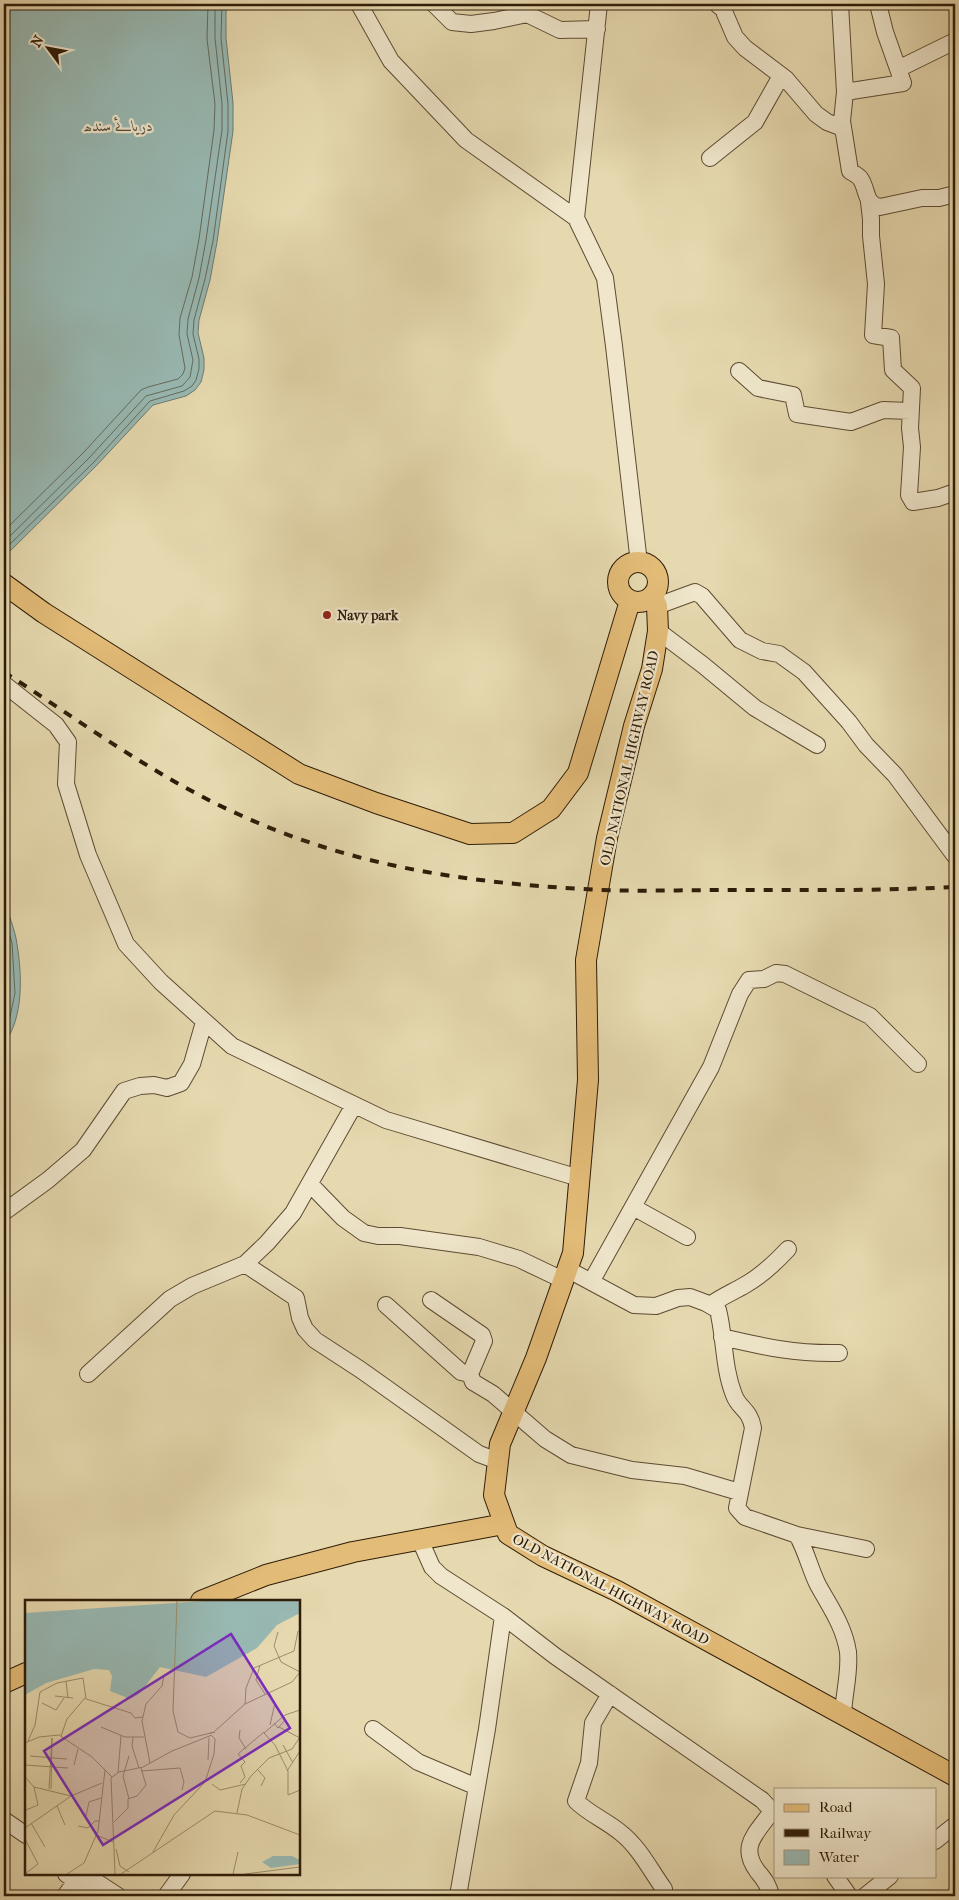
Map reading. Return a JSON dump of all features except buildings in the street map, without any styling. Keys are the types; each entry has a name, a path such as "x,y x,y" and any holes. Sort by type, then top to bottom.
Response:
{"main road":[{"path":"639,563 651,567 655,572 657,585 655,601 638,602 630,600 619,590 620,574 624,568 631,564 639,563"},
{"path":"4,584 44,612 299,774 376,803 470,834 513,833 551,809 578,773 630,600"},
{"name":"OLD NATIONAL HIGHWAY ROAD","path":"655,601 658,631 652,669 634,726 608,838 587,952 588,1080 573,1253 536,1358 500,1444 494,1495 508,1534 543,1556 617,1591 955,1776"},
{"path":"204,1600 266,1575 352,1552 504,1524"},
{"path":"4,1683 25,1673"}],"street":[{"path":"358,4 392,61 466,140 576,218 605,278 639,563"},
{"path":"434,4 452,22 479,23 526,14 560,30 596,30"},
{"path":"576,218 599,4"},
{"path":"717,4 724,9 735,37 744,48 781,76 816,114 827,122 843,128"},
{"path":"840,4 846,92 842,121 850,170 861,179 869,202 870,236 876,284 873,334 891,338 893,370 912,388 910,411 912,447 909,495 913,502 938,498 955,492"},
{"path":"846,92 903,83 885,32 878,4"},
{"path":"898,69 955,41"},
{"path":"710,158 755,122 781,76"},
{"path":"869,202 874,206 880,207 922,198 939,198 955,194"},
{"path":"739,370 758,388 793,395 797,414 851,422 883,410 910,411"},
{"path":"655,601 695,592 702,596 740,640 762,651 779,654 804,672 849,722 866,746 894,775 955,856"},
{"path":"658,631 755,708 817,745"},
{"path":"4,684 56,725 68,742 66,784 88,855 126,944 161,982 204,1022 232,1046 386,1120 579,1178"},
{"path":"591,1282 710,1067 737,1002 750,980 764,979 776,974 785,974 870,1016 918,1064"},
{"path":"4,1212 48,1180 83,1150 124,1091 140,1086 154,1085 167,1088 181,1083 192,1064 204,1022"},
{"path":"88,1374 170,1299 192,1286 245,1264 267,1243 293,1213 354,1105"},
{"path":"310,1184 343,1218 364,1233 479,1247 519,1259 544,1273 565,1275 591,1282 634,1305 656,1306 678,1298 690,1297 718,1310 725,1366 734,1397 751,1417 753,1428 737,1508 745,1516 797,1535 866,1549"},
{"path":"633,1207 686,1237"},
{"path":"710,1305 745,1285 766,1270 788,1249"},
{"path":"245,1264 296,1298 300,1318 305,1329 315,1340 361,1370 479,1454 498,1461"},
{"path":"431,1300 482,1335 484,1341 470,1374 473,1382 492,1394 545,1439 571,1455 632,1470 685,1476 740,1492"},
{"path":"386,1305 461,1372 470,1374"},
{"path":"722,1337 778,1350 811,1354 839,1354"},
{"path":"797,1535 818,1585 832,1606 848,1651 847,1687 843,1714"},
{"path":"420,1540 432,1567 442,1576 502,1616 762,1800 774,1812 755,1835 748,1849 753,1866 769,1888 771,1896"},
{"path":"458,1896 477,1787 502,1616"},
{"path":"610,1694 593,1723 589,1763 576,1801 585,1810 620,1832 631,1842 664,1889"},
{"path":"373,1729 418,1762 477,1787"},
{"path":"4,1820 25,1835"},
{"path":"936,1840 955,1825"},
{"path":"4,1834 25,1847"},
{"path":"65,1896 79,1875"},
{"path":"79,1875 99,1896"},
{"path":"79,1875 118,1896"},
{"path":"166,1896 181,1875"},
{"path":"836,1878 849,1896"},
{"path":"865,1896 888,1878"}],"water":[{"name":"دریائے سندھ","path":"4,4 226,4 226,38 233,103 233,131 217,242 210,280 199,320 198,333 204,358 201,382 195,390 186,396 153,405 97,465 4,557"},
{"path":"4,899 16,938 19,956 20,996 11,1033 4,1044"}],"railway":[{"path":"4,672 119,748 209,800 282,833 366,859 451,876 494,882 600,890 839,890 955,887"}],"place":[{"name":"Navy park","path":"327,615"}]}
